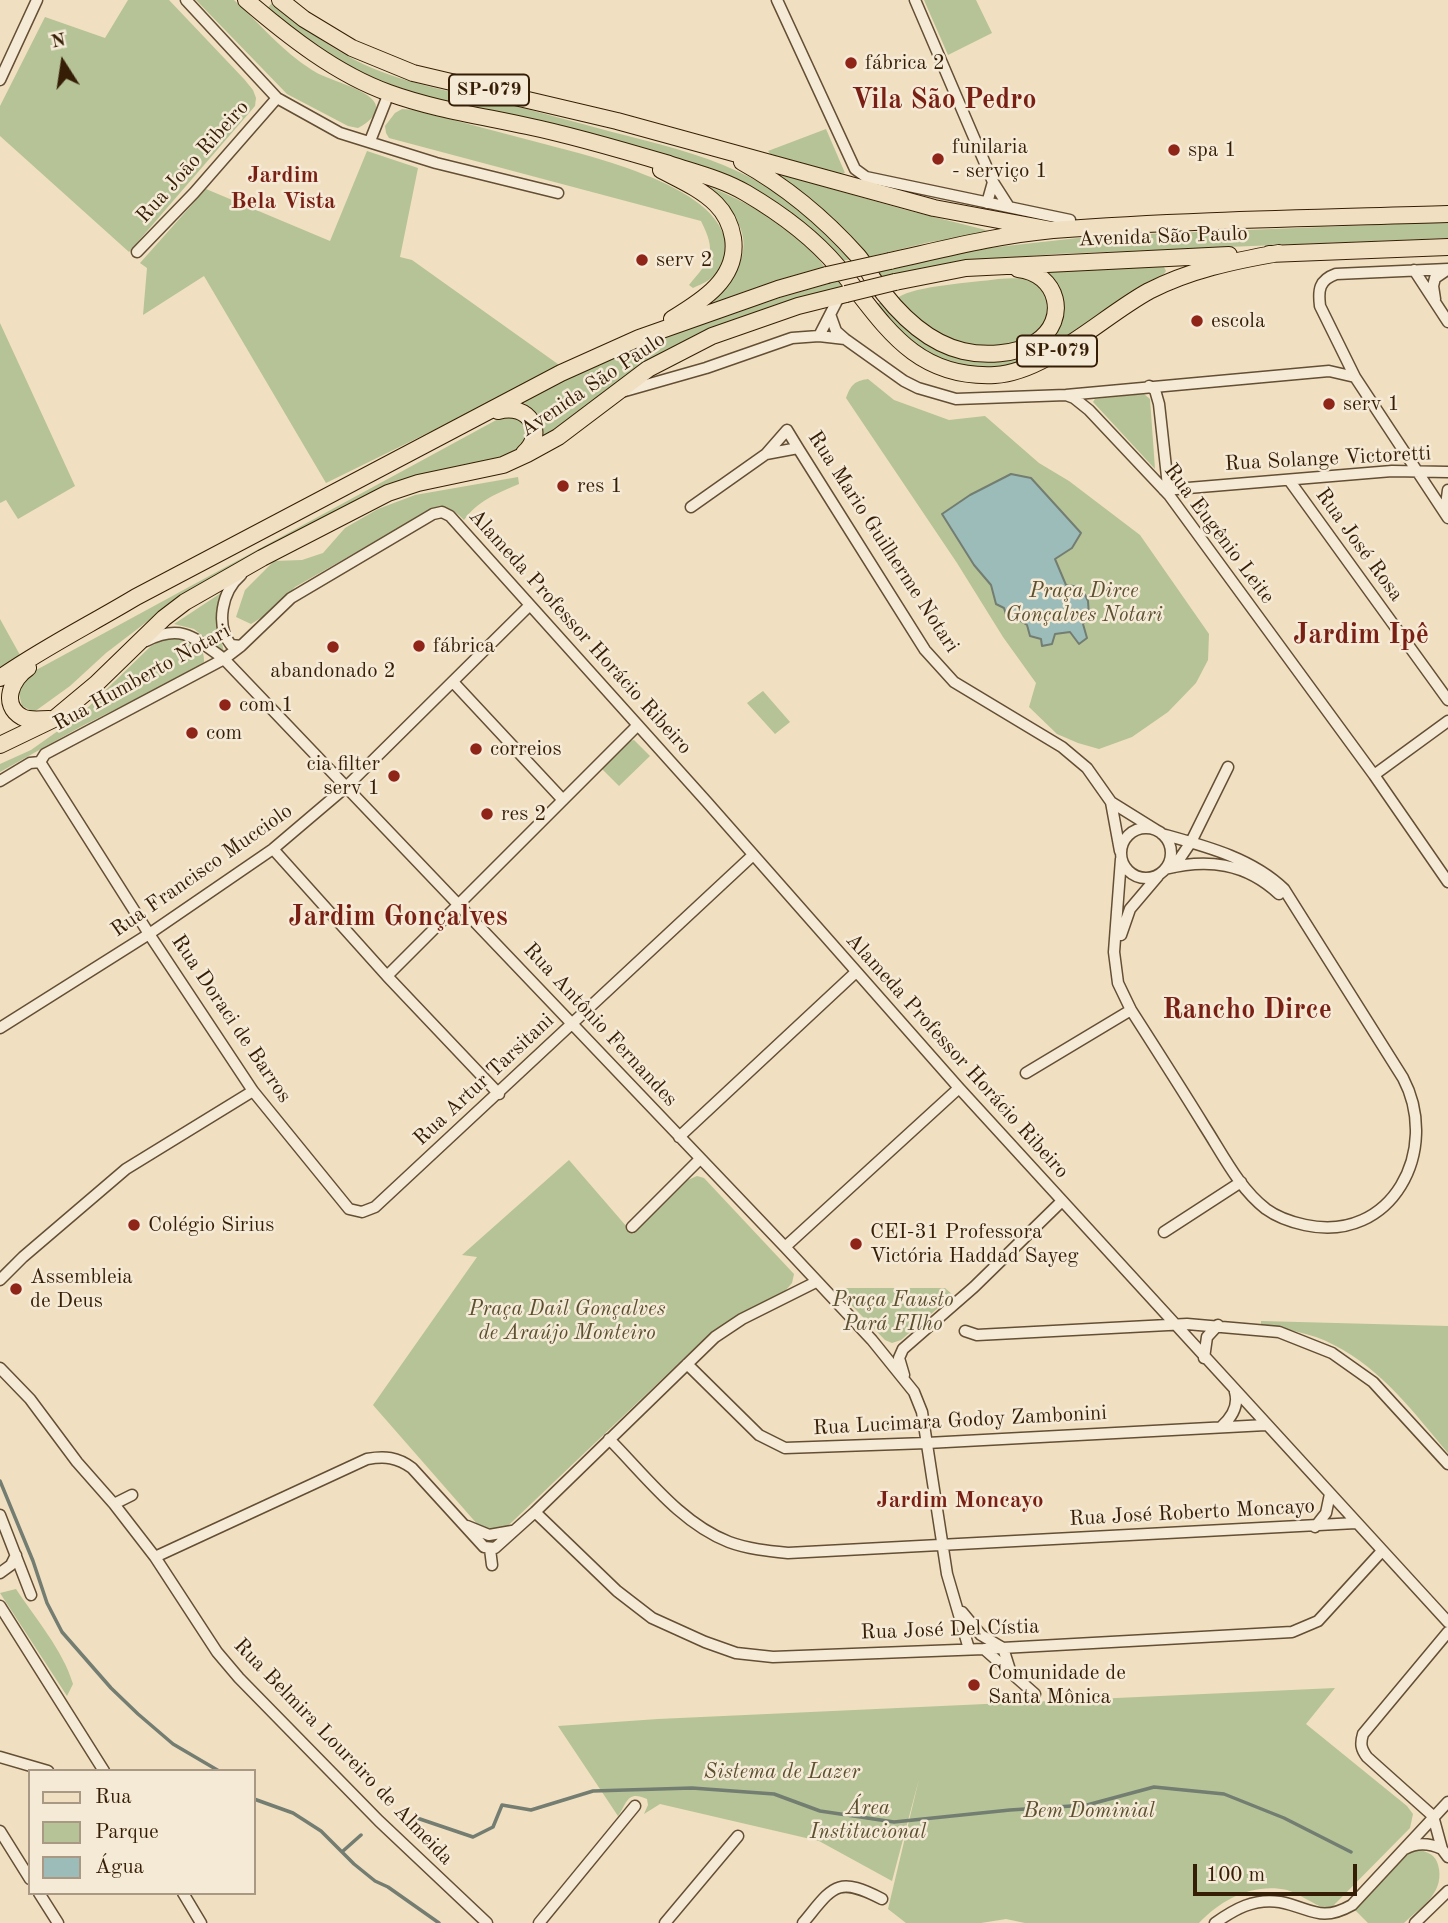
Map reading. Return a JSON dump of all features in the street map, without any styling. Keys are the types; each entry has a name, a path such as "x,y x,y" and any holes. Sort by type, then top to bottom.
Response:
{"main road":[{"name":"SP-079","path":"246,0 332,65 389,93 618,148 713,177 743,191 792,222 836,265 846,291 911,351 930,363 949,370 994,375 1013,372 1044,359 1142,295 1176,278 1214,266 1279,253"},
{"name":"SP-079","path":"280,0 304,19 352,48 413,73 524,98 934,208 1062,227"},
{"name":"SP-079","path":"712,147 772,179 804,202 862,261 874,280 913,324 939,342 963,351 983,354 1002,353 1036,342 1046,333 1054,319 1055,298 1051,288 1035,273 984,266"},
{"name":"SP-079","path":"618,148 689,184 717,205 730,225 734,247 730,266 718,285 702,301 639,338"},
{"name":"Avenida São Paulo","path":"0,678 29,658 113,611 561,373 639,338 778,289 827,275 969,243 1062,227 1448,215"},
{"name":"Avenida São Paulo","path":"0,745 54,719 96,684 164,618 185,602 262,558 388,493 418,483 503,465 558,437 648,369 712,336 798,306 846,291 984,266 1448,247"},
{"path":"458,428 506,409 514,408 525,413 535,431 534,443 526,452 503,465"},
{"path":"54,719 32,720 19,716 11,706 8,694 11,684 20,673 105,623 113,611"}],"street":[{"path":"0,80 37,0"},
{"path":"186,0 277,98 340,133 436,163 558,194"},
{"path":"778,0 855,169 866,177 1009,207 1062,227"},
{"path":"915,0 993,182 1009,207"},
{"path":"370,141 389,93"},
{"name":"Rua Joāo Ribeiro","path":"137,252 194,193 277,98"},
{"path":"987,203 993,182"},
{"path":"1447,517 1355,377 1320,306 1318,294 1321,283 1336,274 1448,269"},
{"path":"1437,305 1433,293 1435,278 1448,269"},
{"path":"1414,270 1448,321"},
{"path":"819,336 846,291"},
{"path":"831,317 836,331 845,339 904,381 942,396 969,400 1066,395 1329,371 1355,377"},
{"path":"607,399 777,342 804,336 845,339"},
{"path":"1149,386 1155,390 1159,404 1168,493"},
{"name":"Rua Eugênio Leite","path":"1066,395 1089,410 1168,493 1374,775 1448,882"},
{"name":"Rua Mario Guilherme Notari","path":"766,454 787,430 925,650 954,682 1062,747 1087,768 1111,802 1159,832 1227,855 1271,876 1295,903 1411,1093 1417,1126 1416,1150 1405,1181 1376,1213 1354,1223 1321,1228 1290,1221 1267,1210 1241,1182 1131,1010 1118,983 1114,952 1121,856"},
{"path":"691,507 766,454 798,448"},
{"name":"Rua Solange Victoretti","path":"1168,493 1210,485 1392,471 1448,472"},
{"name":"Rua José Rosa","path":"1289,480 1448,700"},
{"path":"1447,517 1444,508 1448,491"},
{"name":"Alameda Professor Horácio Ribeiro","path":"442,512 450,516 485,553 855,973 1448,1622"},
{"name":"Rua Humberto Notari","path":"0,781 30,763 40,762 45,754 130,716 224,659 291,598 421,520 442,512"},
{"path":"241,646 231,645 225,637 222,613 229,588 262,558"},
{"name":"Rua Francisco Mucciolo","path":"0,1028 149,934 273,849 346,787 529,606"},
{"name":"Rua Antônio Fernandes","path":"134,648 162,633 182,632 224,659 785,1247 872,1340 908,1383"},
{"path":"453,682 563,800"},
{"path":"1374,775 1448,721"},
{"path":"387,976 638,726"},
{"name":"Rua Doraci de Barros","path":"40,762 253,1091 349,1209 362,1212"},
{"path":"1166,870 1191,842 1228,768"},
{"name":"Rua Mario Guilherme Notari","path":"1111,802 1121,856 1128,871 1134,875 1147,878 1166,870 1202,863 1237,867 1269,884 1305,922"},
{"path":"1121,856 1125,838 1131,832 1139,829 1159,832 1171,851 1166,870"},
{"path":"273,849 387,976 499,1094"},
{"name":"Rua Artur Tarsitani","path":"362,1212 375,1207 499,1094 752,856"},
{"name":"Rua Mario Guilherme Notari","path":"1118,983 1122,928 1130,909 1166,870"},
{"path":"679,1137 855,973"},
{"path":"1026,1073 1131,1010"},
{"path":"785,1247 959,1088"},
{"path":"0,1280 79,1208 127,1169 253,1091"},
{"path":"632,1227 700,1158"},
{"path":"1164,1232 1241,1182"},
{"path":"903,1349 974,1287 1062,1200"},
{"path":"155,1557 367,1459 386,1456 401,1460 412,1468 484,1547 492,1548 514,1531 715,1337 742,1319 816,1282"},
{"path":"1204,1357 1207,1337 1218,1325"},
{"path":"965,1331 977,1335 1218,1325 1279,1332 1332,1353 1373,1382 1448,1464"},
{"name":"Rua Antônio Fernandes","path":"872,1340 892,1350 903,1349"},
{"name":"Rua Antônio Fernandes","path":"903,1349 899,1357 922,1412 941,1546 969,1649"},
{"name":"Rua Lucimara Godoy Zambonini","path":"687,1364 758,1435 785,1448 1266,1425"},
{"name":"Rua Belmira Loureiro de Almeida","path":"0,1368 30,1399 155,1557 217,1652 239,1678 379,1821 487,1923"},
{"path":"1222,1426 1228,1421 1236,1405 1234,1390"},
{"name":"Rua José Roberto Moncayo","path":"609,1439 677,1508 704,1530 754,1549 788,1553 1356,1523"},
{"path":"1315,1527 1326,1513 1330,1494"},
{"path":"114,1504 132,1495"},
{"name":"Rua José Del Cístia","path":"535,1511 617,1591 652,1618 694,1638 736,1653 773,1657 984,1649 1292,1632 1318,1621 1382,1551"},
{"path":"0,1515 31,1595"},
{"path":"463,1524 489,1535 514,1531"},
{"path":"492,1548 496,1562"},
{"path":"0,1573 11,1565 16,1555"},
{"path":"0,1606 103,1769"},
{"name":"Rua Antônio Fernandes","path":"958,1607 981,1635 1003,1648"},
{"path":"1445,1853 1433,1816 1367,1757 1361,1742 1363,1734 1448,1632"},
{"path":"1010,1670 1013,1656 1022,1647"},
{"path":"1003,1648 1010,1670"},
{"path":"984,1649 1035,1694"},
{"path":"0,1756 42,1769"},
{"path":"97,1759 98,1769"},
{"path":"1215,1923 1246,1903 1266,1902 1279,1902 1295,1907 1309,1917 1321,1921 1334,1919 1343,1914 1448,1802"},
{"path":"539,1923 635,1806"},
{"path":"0,1831 28,1876"},
{"path":"665,1923 738,1836"},
{"path":"1402,1850 1416,1844 1434,1845 1445,1853"},
{"path":"803,1923 822,1900 845,1885 854,1886 882,1899"},
{"path":"1415,1923 1448,1891"},
{"path":"40,1895 58,1923"},
{"path":"184,1895 201,1923"}],"green space":[{"path":"128,0 169,0 244,79 256,98 255,106 129,252 0,136 0,106 45,17 105,38"},
{"path":"196,0 234,0 301,63 318,74 371,98 376,107 374,115 358,128 348,126 287,94"},
{"path":"924,0 976,0 992,33 948,55"},
{"path":"272,3 333,48 390,75 661,144 724,165 785,199 853,259 840,261 779,206 508,115 421,95 355,70 324,52 266,10"},
{"path":"402,109 416,110 612,163 675,188 701,205 718,224 726,246 722,268 700,285 693,288 689,285 707,262 709,255 709,241 701,221 389,138 385,126 395,113"},
{"path":"826,129 845,173 838,174 774,159 768,151"},
{"path":"367,151 418,168 400,257 412,260 562,367 326,483 204,276 143,315 147,268 140,263 206,189 330,241"},
{"path":"761,169 998,233 930,242 864,258"},
{"path":"676,173 758,210 796,236 826,269 697,313 730,281 738,268 743,241 740,226 726,206"},
{"path":"1448,222 1448,238 1056,254 968,263 880,279 877,271 970,250 1096,236"},
{"path":"1164,267 1164,274 1048,350 1014,365 982,369 956,365 924,352 871,305 883,302 978,359 1055,331 1044,270"},
{"path":"998,279 1026,279 1043,289 1049,312 1039,334 1020,343 995,348 966,346 936,335 897,298 931,287"},
{"path":"842,280 849,288 647,363 607,389 538,443 539,428 535,412 517,400 677,333"},
{"path":"0,323 75,486 18,519 6,500 0,503"},
{"name":"Praça Dirce Gonçalves Notari","path":"868,379 894,400 949,420 985,416 1039,463 1069,481 1140,535 1209,634 1208,660 1196,683 1168,712 1132,737 1099,749 1057,734 1029,707 1036,683 846,398 854,384"},
{"path":"1144,394 1150,399 1155,469 1093,402 1095,399"},
{"path":"515,417 526,426 527,438 523,448 488,463 454,470 170,604 34,712 22,706 18,690 27,675 500,418"},
{"path":"518,477 519,484 482,502 464,520 456,512 447,509 427,512 295,587 272,611 251,624 236,617 245,590 274,561 302,560 323,553 345,528 378,509 415,495"},
{"path":"221,593 219,627 224,653 194,629 174,624"},
{"path":"0,619 20,655 0,669"},
{"path":"183,638 203,653 204,662 194,670 82,726 0,772 0,764 31,750 79,716 151,646 165,639"},
{"path":"763,691 790,722 775,734 747,703"},
{"path":"634,740 650,756 619,786 602,769"},
{"name":"Praça Dail Gonçalves de Araújo Monteiro","path":"569,1160 633,1234 688,1180 697,1176 704,1178 794,1274 792,1283 785,1291 730,1321 701,1342 492,1541 373,1405 477,1257 462,1255"},
{"name":"Praça Fausto Pará FIlho","path":"835,1288 945,1288 953,1295 901,1340 892,1343 885,1340"},
{"path":"1261,1321 1448,1326 1448,1453 1410,1408 1367,1366 1317,1337 1261,1324"},
{"path":"16,1589 63,1659 73,1684 67,1696 0,1593"},
{"path":"1335,1688 1306,1724 1407,1806 1413,1814 1410,1828 1333,1906 1326,1909 1287,1890 1262,1889 1228,1900 1199,1923 1025,1923 1006,1919 981,1923 906,1923 888,1909 919,1779 892,1881 819,1841 660,1804 644,1814 648,1805 647,1799 640,1797 628,1799 618,1816 558,1726 658,1719"},
{"path":"1421,1850 1433,1856 1438,1865 1438,1886 1434,1893 1404,1923 1368,1923 1355,1910 1411,1851"}],"water":[{"path":"1011,474 1031,478 1081,533 1072,548 1055,559 1066,585 1081,587 1088,601 1089,616 1083,624 1087,638 1079,644 1070,632 1055,634 1052,644 1042,646 1041,639 1030,636 1027,625 1019,620 1008,621 1004,608 996,604 991,585 974,565 942,514 970,495"}],"waterway":[{"path":"0,1481 47,1603 62,1632 111,1688 138,1714 173,1744 216,1769"},
{"path":"414,1817 473,1837 493,1827 502,1805 531,1810 593,1791 692,1788 774,1794 820,1811 894,1822 1087,1805 1154,1787 1224,1794 1284,1818 1351,1852"},
{"path":"256,1800 293,1813 321,1831 375,1881 388,1887 439,1923"},
{"path":"343,1851 361,1835"}],"place":[{"name":"fábrica 2","path":"851,63"},
{"name":"spa 1","path":"1174,150"},
{"name":"funilaria - serviço 1","path":"938,159"},
{"name":"serv 2","path":"642,260"},
{"name":"escola","path":"1197,321"},
{"name":"serv 1","path":"1329,404"},
{"name":"res 1","path":"563,486"},
{"name":"fábrica","path":"419,646"},
{"name":"abandonado 2","path":"333,647"},
{"name":"com 1","path":"225,705"},
{"name":"com","path":"192,733"},
{"name":"correios","path":"476,749"},
{"name":"cia filter serv 1","path":"394,776"},
{"name":"res 2","path":"487,814"},
{"name":"Colégio Sirius","path":"134,1225"},
{"name":"CEI-31 Professora Victória Haddad Sayeg","path":"856,1244"},
{"name":"Assembleia de Deus","path":"16,1289"},
{"name":"Comunidade de Santa Mônica","path":"974,1685"}],"district":[{"name":"Vila São Pedro","path":"944,101"},
{"name":"Jardim Bela Vista","path":"283,189"},
{"name":"Jardim Ipê","path":"1361,636"},
{"name":"Jardim Gonçalves","path":"398,918"},
{"name":"Rancho Dirce","path":"1247,1011"},
{"name":"Jardim Moncayo","path":"960,1501"}],"park label":[{"name":"Sistema de Lazer","path":"782,1772"},
{"name":"Bem Dominial","path":"1089,1811"},
{"name":"Área Institucional","path":"868,1820"}]}
